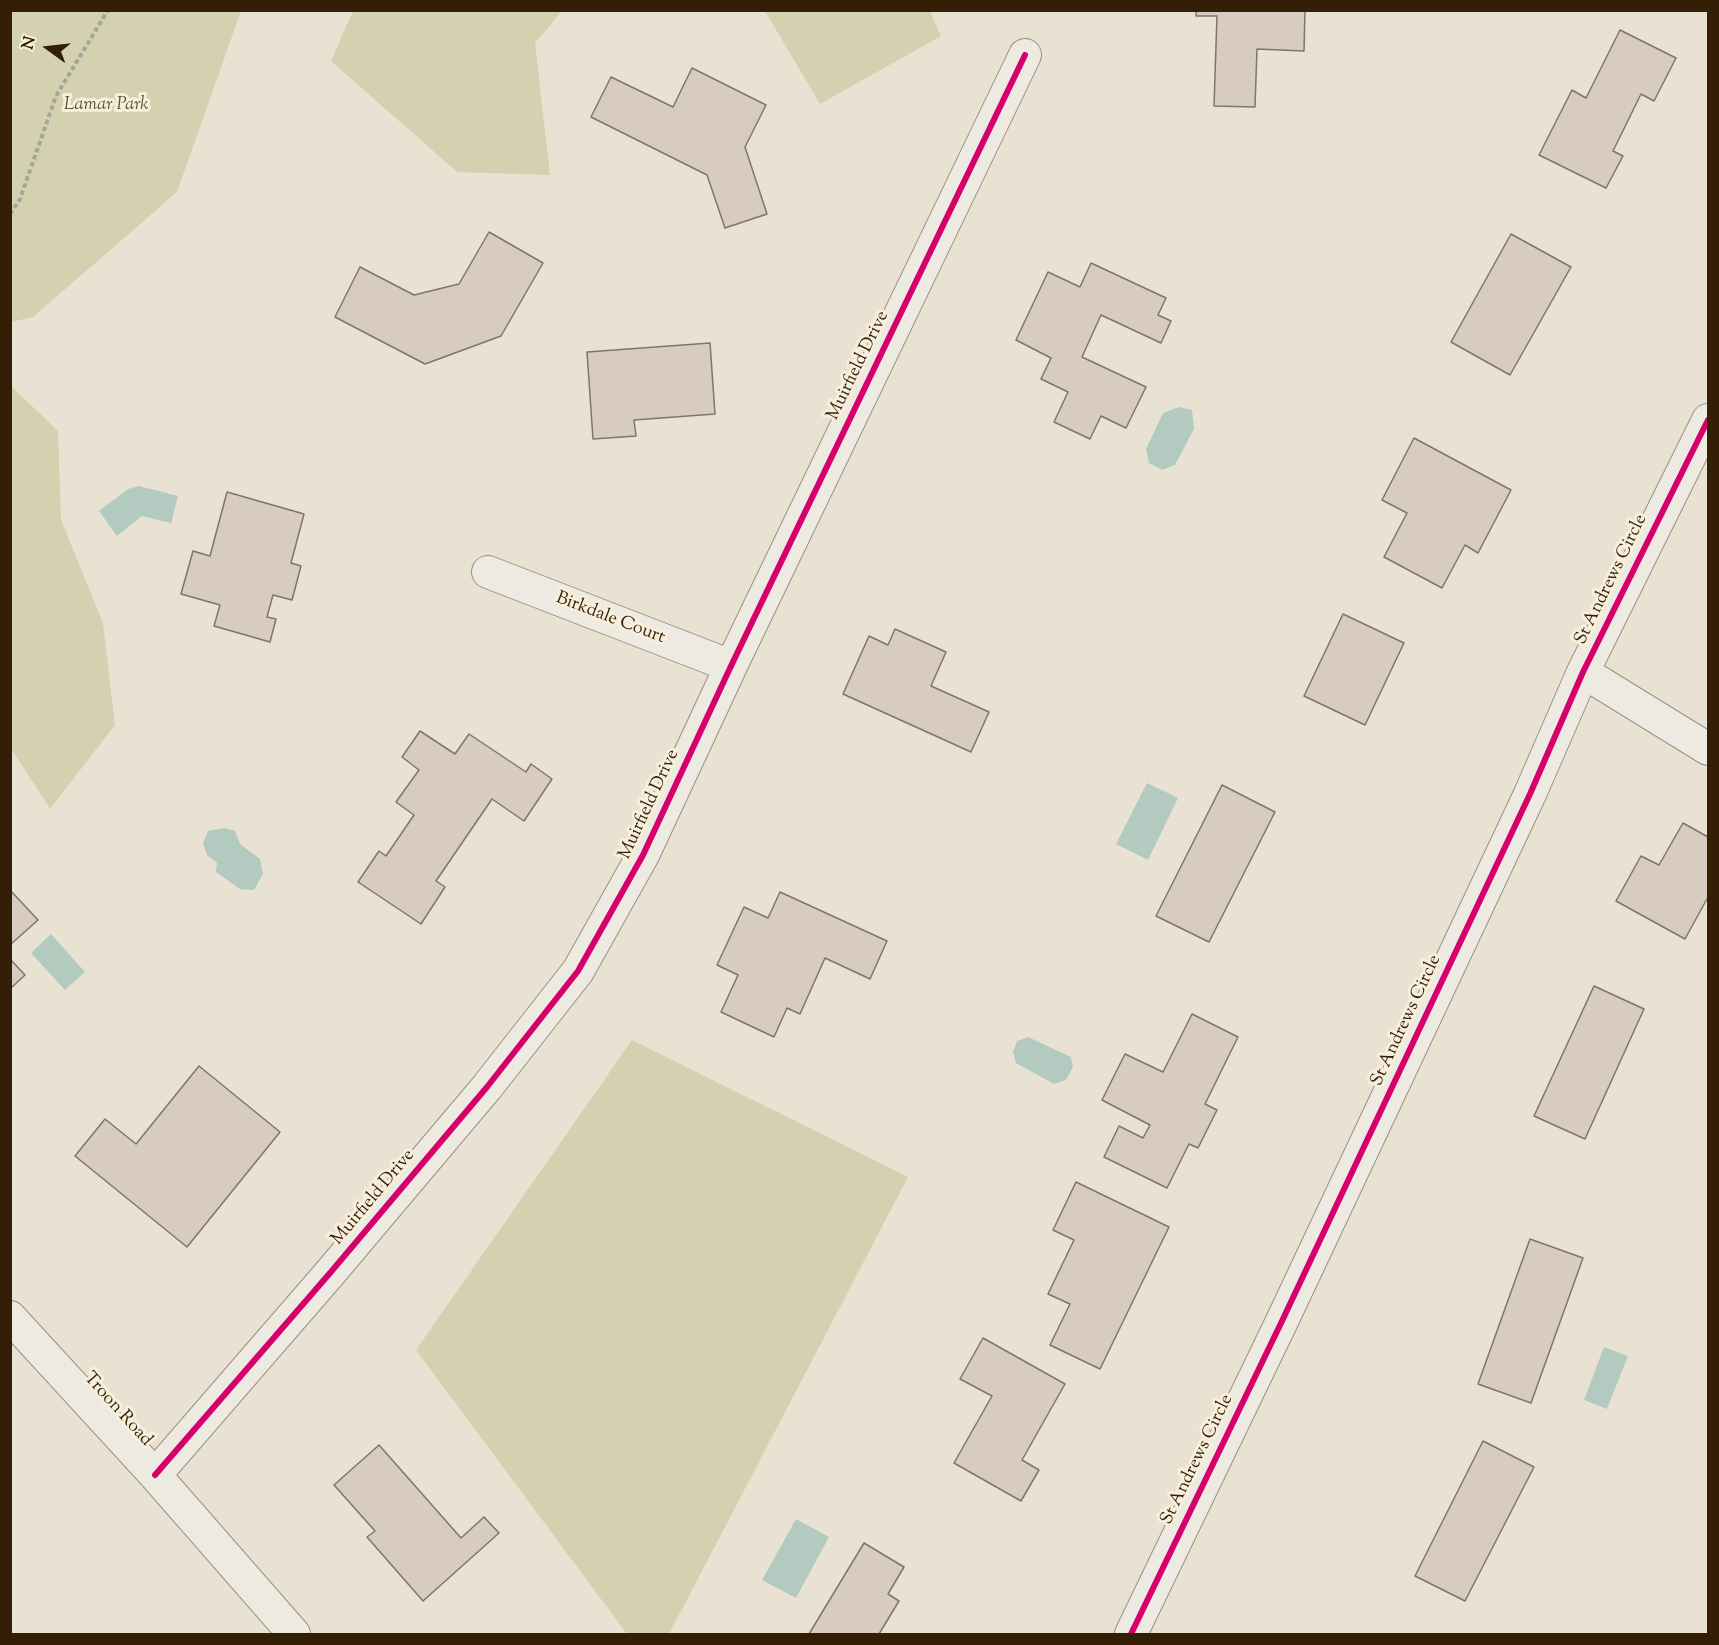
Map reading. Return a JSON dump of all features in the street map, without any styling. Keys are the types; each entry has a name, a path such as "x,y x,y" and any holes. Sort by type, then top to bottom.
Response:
{"street":[{"name":"Muirfield Drive","path":"155,1475 487,1087 578,971 636,869 731,666 1025,55"},
{"name":"St Andrews Circle","path":"1131,1635 1292,1301 1525,804 1583,672 1708,420"},
{"name":"Birkdale Court","path":"488,572 731,666"},
{"path":"1583,672 1708,749"},
{"name":"Troon Road","path":"10,1317 155,1475 294,1635"}],"path":[{"path":"10,214 20,199 56,96 108,10"}],"green space":[{"name":"Lamar Park","path":"10,11 241,11 177,192 33,317 11,322"},
{"path":"353,11 562,11 535,43 550,175 457,172 331,61"},
{"path":"765,11 930,11 941,36 820,104"},
{"path":"11,386 58,431 61,520 103,623 115,725 50,809 11,748"},
{"path":"632,1040 908,1177 669,1634 627,1634 416,1350"}],"shaded area":[{"path":"1179,407 1192,410 1194,429 1175,465 1162,470 1149,463 1146,449 1163,413"},
{"path":"139,486 178,496 171,523 142,516 117,536 99,511 128,489"},
{"path":"1147,783 1178,798 1148,860 1116,844"},
{"path":"224,828 235,831 240,844 260,859 263,874 254,890 240,889 216,872 217,863 207,855 203,843 208,831"},
{"path":"51,934 85,972 65,990 31,953"},
{"path":"1028,1037 1071,1057 1073,1067 1066,1080 1054,1084 1016,1063 1013,1052 1017,1041"},
{"path":"1604,1347 1628,1356 1607,1409 1584,1400"},
{"path":"796,1519 829,1537 796,1598 762,1580"}],"building":[{"path":"1196,10 1305,10 1304,51 1257,49 1255,107 1214,106 1217,16 1196,16"},
{"path":"1620,30 1676,58 1654,101 1641,94 1613,151 1623,156 1606,188 1539,155 1572,90 1586,98"},
{"path":"692,68 766,105 745,147 767,214 725,228 707,175 591,117 611,77 673,107"},
{"path":"489,232 543,263 501,336 425,364 335,317 360,267 414,295 459,284"},
{"path":"1511,234 1571,267 1510,375 1451,342"},
{"path":"1091,263 1166,298 1158,315 1171,321 1161,343 1101,315 1082,357 1146,387 1126,428 1101,416 1090,439 1054,422 1068,392 1041,379 1051,358 1016,340 1048,272 1080,287"},
{"path":"710,343 715,414 634,420 636,436 593,439 587,352"},
{"path":"1414,438 1511,490 1478,553 1465,545 1442,588 1384,557 1407,513 1382,500"},
{"path":"227,492 304,514 291,563 301,566 292,600 273,595 267,617 276,619 270,642 214,626 220,605 181,594 193,551 210,556"},
{"path":"1343,614 1404,643 1365,725 1304,696"},
{"path":"895,629 946,652 931,686 989,712 971,752 843,694 869,636 888,645"},
{"path":"420,731 455,754 469,734 526,772 531,764 552,779 524,821 492,799 436,881 445,887 421,924 358,882 379,851 386,856 414,815 396,802 419,770 402,757"},
{"path":"1222,785 1275,812 1209,942 1156,916"},
{"path":"1683,823 1708,837 1708,897 1685,939 1616,901 1641,856 1659,865"},
{"path":"10,890 38,920 10,945"},
{"path":"780,892 887,941 870,979 825,958 800,1014 787,1008 774,1037 721,1012 738,975 717,965 744,907 768,918"},
{"path":"10,959 25,975 10,989"},
{"path":"1594,986 1644,1009 1585,1139 1534,1116"},
{"path":"1192,1014 1238,1037 1205,1104 1217,1110 1198,1148 1189,1144 1167,1188 1104,1157 1119,1126 1143,1138 1150,1125 1102,1100 1125,1054 1163,1072"},
{"path":"199,1066 280,1132 187,1247 75,1156 105,1119 136,1144"},
{"path":"1076,1182 1169,1227 1100,1369 1050,1345 1070,1304 1048,1294 1074,1240 1053,1230"},
{"path":"1530,1239 1583,1258 1531,1403 1478,1384"},
{"path":"983,1338 1065,1384 1022,1460 1039,1470 1021,1501 954,1463 992,1396 960,1379"},
{"path":"1483,1441 1534,1467 1465,1601 1415,1576"},
{"path":"379,1445 461,1538 484,1517 499,1533 423,1601 367,1537 375,1531 334,1485"},
{"path":"864,1543 904,1567 888,1594 899,1601 879,1634 809,1634"}],"cycle path":[{"path":"155,1475 487,1087 578,971 643,855 731,666 1025,55"},
{"path":"1131,1634 1282,1321 1530,794 1583,672 1708,420"}]}
